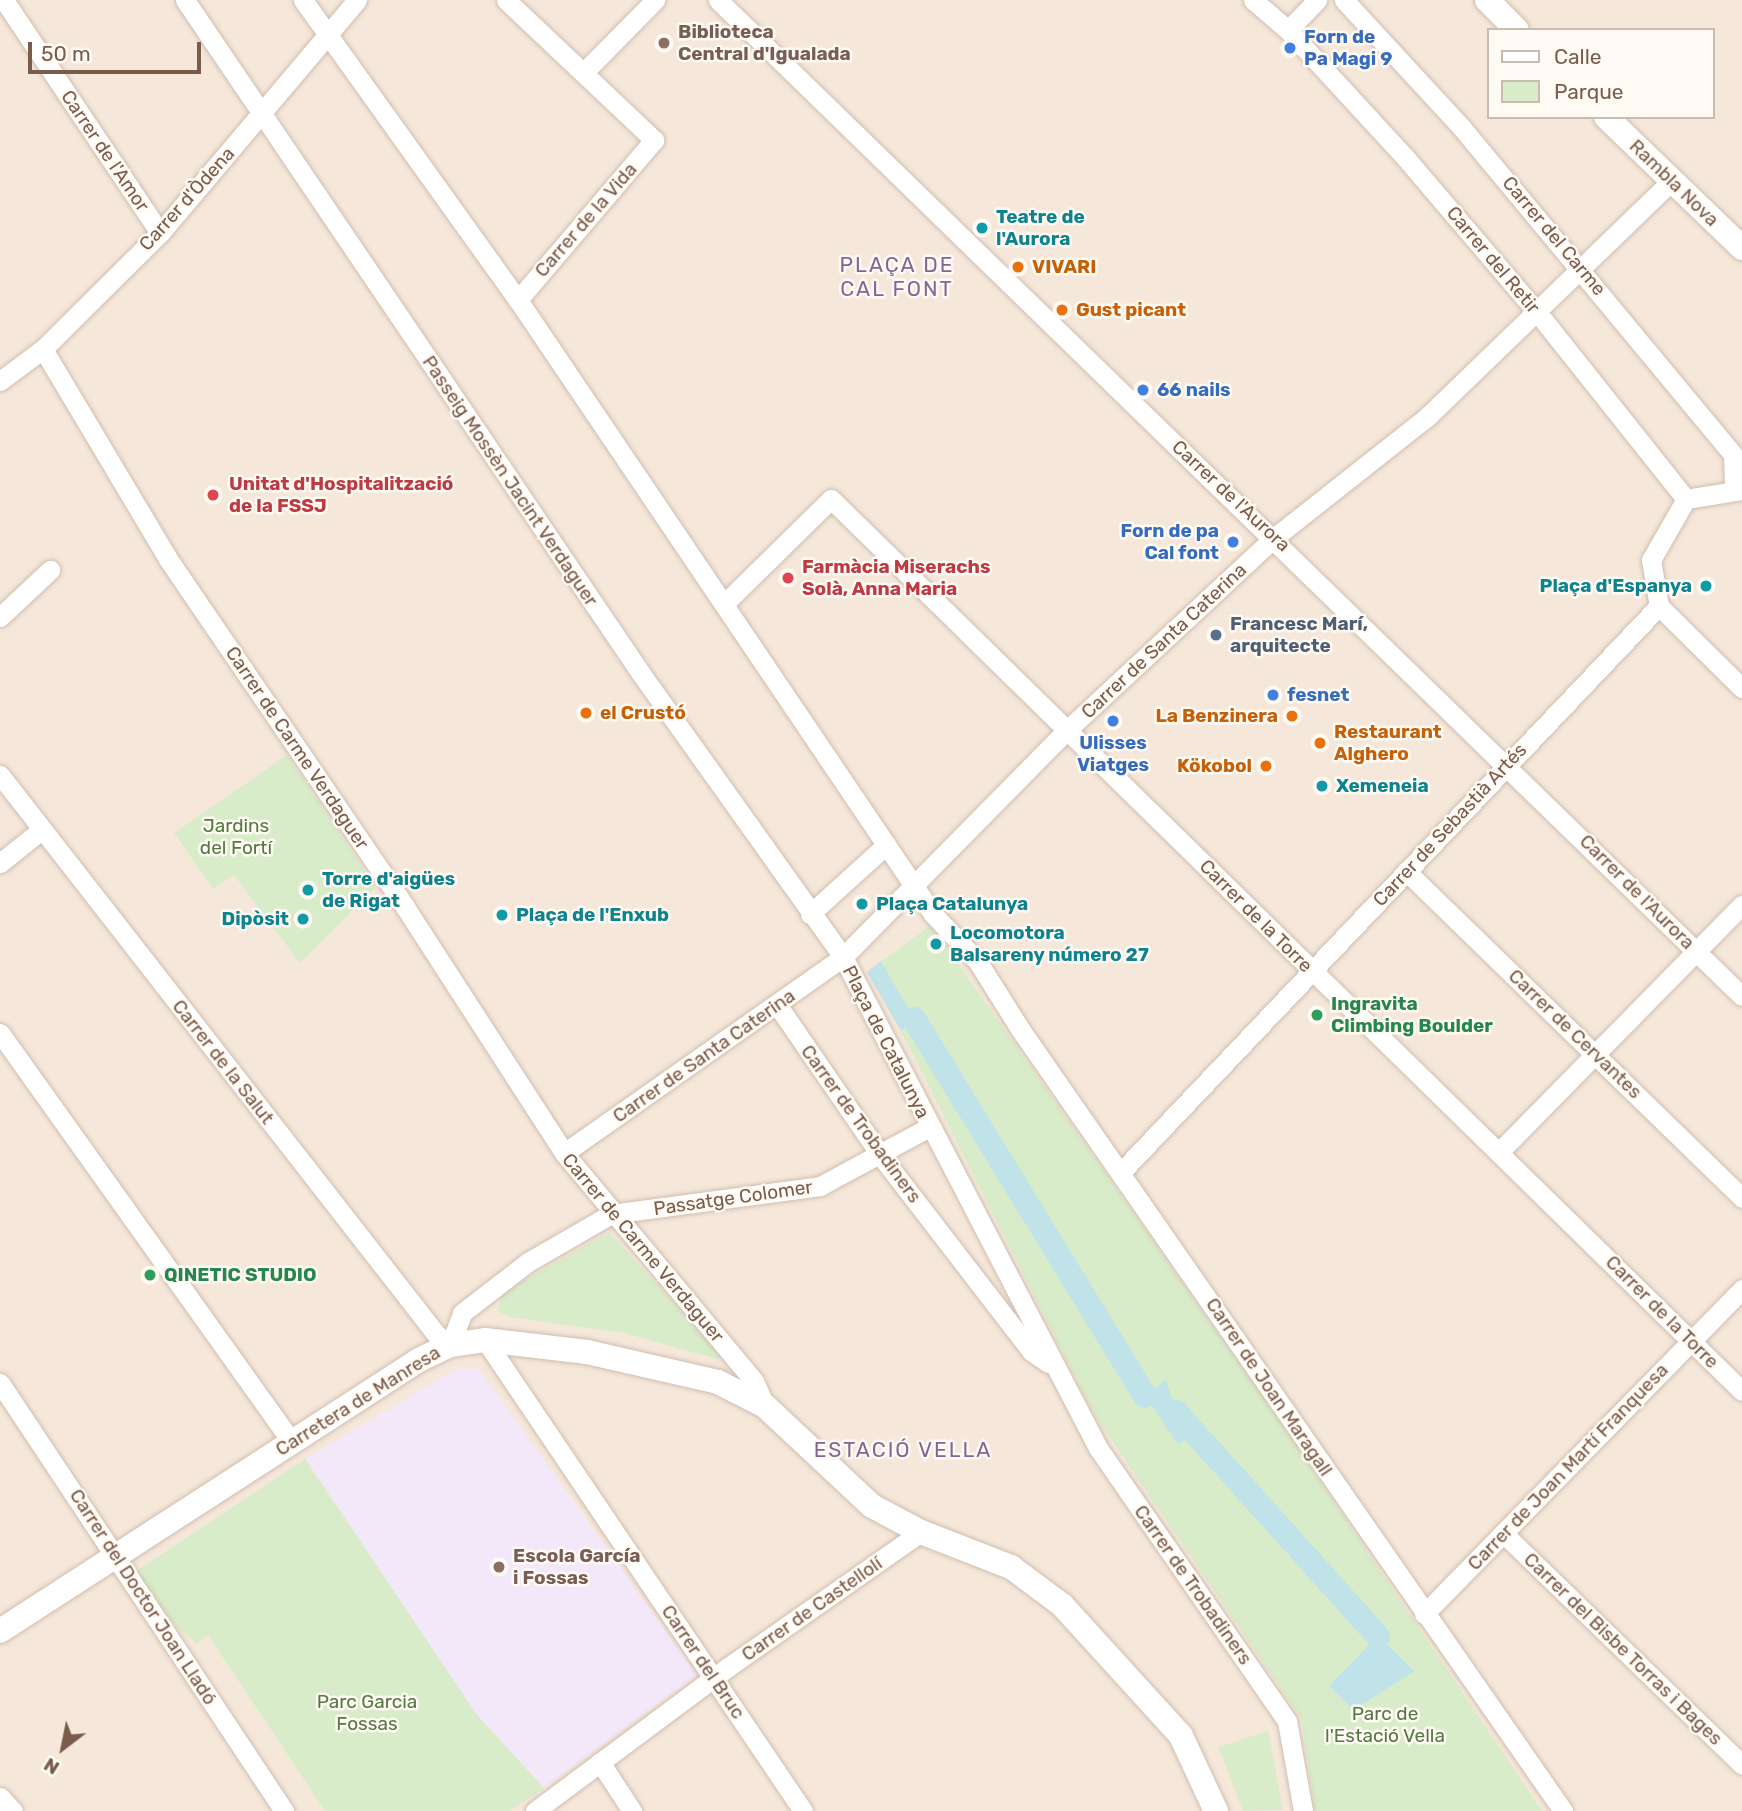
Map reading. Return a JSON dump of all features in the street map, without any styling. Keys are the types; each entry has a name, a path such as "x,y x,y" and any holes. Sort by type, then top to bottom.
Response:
{"street":[{"name":"Carrer de l'Amor","path":"4,0 160,233"},
{"name":"Passeig Mossèn Jacint Verdaguer","path":"185,0 642,676 843,957"},
{"path":"303,0 518,300 915,886 843,957"},
{"name":"Carrer d'Òdena","path":"0,381 43,349 160,233 357,0"},
{"path":"506,0 585,71 655,0"},
{"name":"Carrer de l'Aurora","path":"718,0 1275,537 1742,996"},
{"name":"Carrer del Retir","path":"1253,0 1289,30 1537,312 1686,499"},
{"path":"1289,30 1317,0"},
{"name":"Carrer del Carme","path":"1344,0 1462,128 1581,267 1733,455 1738,489"},
{"path":"1487,0 1515,28"},
{"name":"Carrer de la Vida","path":"518,300 654,140 585,71"},
{"name":"Rambla Nova","path":"1608,119 1742,248"},
{"name":"Carrer de Santa Caterina","path":"915,886 1067,730 1275,537 1427,416 1671,181"},
{"name":"Carrer de Carme Verdaguer","path":"43,349 168,559 413,919 564,1153 611,1214 754,1381 765,1406"},
{"path":"1738,489 1686,499 1651,560 1659,606 1742,688"},
{"name":"Carrer de la Torre","path":"725,603 831,499 1312,971 1500,1151 1742,1391"},
{"path":"0,617 50,570"},
{"name":"Carrer de Sebastià Artés","path":"1122,1171 1659,606"},
{"name":"Carrer de la Salut","path":"0,775 436,1334 450,1345"},
{"path":"0,863 41,830"},
{"path":"810,914 886,845"},
{"name":"Carrer de Cervantes","path":"1406,871 1594,1051 1742,1198"},
{"name":"Carrer de Joan Maragall","path":"915,886 933,914 978,961 1020,1029 1122,1171 1424,1614 1563,1811"},
{"path":"1500,1151 1594,1051 1742,905"},
{"name":"Carrer de Santa Caterina","path":"564,1153 778,1006 843,957"},
{"name":"Plaça de Catalunya","path":"843,957 929,1128"},
{"name":"Carrer de Trobadiners","path":"778,1006 881,1156 1031,1351 1054,1368"},
{"path":"0,1033 291,1441"},
{"name":"Passatge Colomer","path":"450,1345 462,1312 528,1262 611,1214 820,1186 881,1156 929,1128"},
{"name":"Carrer de Trobadiners","path":"929,1128 1098,1448 1287,1721 1303,1811"},
{"name":"Carrer de Joan Martí Franquesa","path":"1424,1614 1742,1289"},
{"name":"Carretera de Manresa","path":"0,1631 291,1441 419,1360 450,1345 485,1340 600,1354 718,1382 765,1406 872,1506 921,1532 1012,1567 1062,1605 1181,1736 1216,1811"},
{"name":"Carrer del Bruc","path":"485,1340 803,1811"},
{"name":"Carrer del Doctor Joan Lladó","path":"0,1384 117,1556 284,1811"},
{"name":"Carrer de Castellolí","path":"535,1811 713,1679 921,1532"},
{"name":"Carrer del Bisbe Torras i Bages","path":"1503,1532 1742,1765"},
{"path":"600,1762 632,1811"},
{"path":"0,1797 13,1811"}],"shaded area":[{"path":"0,0 1742,0 1742,1811 0,1811"},
{"name":"Escola García i Fossas","path":"458,1368 479,1369 697,1675 544,1788 477,1715 305,1459"}],"green space":[{"name":"Jardins del Fortí","path":"287,755 376,887 300,963 234,875 213,889 174,833"},
{"name":"Parc de l'Estació Vella","path":"931,925 1281,1423 1542,1811 1315,1811 1301,1718 1094,1414 901,1031 867,972"},
{"path":"609,1232 722,1356 717,1359 624,1333 509,1317 498,1311 502,1293"},
{"name":"Parc Garcia Fossas","path":"305,1459 477,1715 544,1788 510,1811 325,1811 208,1635 197,1644 160,1612 143,1586 138,1570"},
{"path":"1268,1731 1283,1810 1243,1811 1218,1747"}],"water":[{"path":"881,961 914,1019 901,1031 867,972"},
{"path":"1166,1380 1176,1412 1196,1434 1178,1444 1145,1396"},
{"path":"1378,1636 1414,1671 1354,1710 1329,1686"}],"waterway":[{"path":"914,1019 1145,1396"},
{"path":"1176,1412 1378,1636"}],"place":[{"name":"Biblioteca Central d'Igualada","path":"664,43"},
{"name":"Forn de Pa Magi 9","path":"1290,48"},
{"name":"Teatre de l'Aurora","path":"982,228"},
{"name":"VIVARI","path":"1018,267"},
{"name":"Gust picant","path":"1062,310"},
{"name":"66 nails","path":"1143,390"},
{"name":"Unitat d'Hospitalització de la FSSJ","path":"213,495"},
{"name":"Forn de pa Cal font","path":"1233,542"},
{"name":"Farmàcia Miserachs Solà, Anna Maria","path":"788,578"},
{"name":"Plaça d'Espanya","path":"1706,586"},
{"name":"Francesc Marí, arquitecte","path":"1216,635"},
{"name":"fesnet","path":"1273,695"},
{"name":"el Crustó","path":"586,713"},
{"name":"La Benzinera","path":"1292,716"},
{"name":"Ulisses Viatges","path":"1113,721"},
{"name":"Restaurant Alghero","path":"1320,743"},
{"name":"Kökobol","path":"1266,766"},
{"name":"Xemeneia","path":"1322,786"},
{"name":"Torre d'aigües de Rigat","path":"308,890"},
{"name":"Plaça Catalunya","path":"862,904"},
{"name":"Plaça de l'Enxub","path":"502,915"},
{"name":"Dipòsit","path":"303,919"},
{"name":"Locomotora Balsareny número 27","path":"936,944"},
{"name":"Ingravita Climbing Boulder","path":"1317,1015"},
{"name":"QINETIC STUDIO","path":"150,1275"},
{"name":"Escola García i Fossas","path":"499,1567"}],"district":[{"name":"PLAÇA DE CAL FONT","path":"897,277"},
{"name":"ESTACIÓ VELLA","path":"903,1450"}]}
